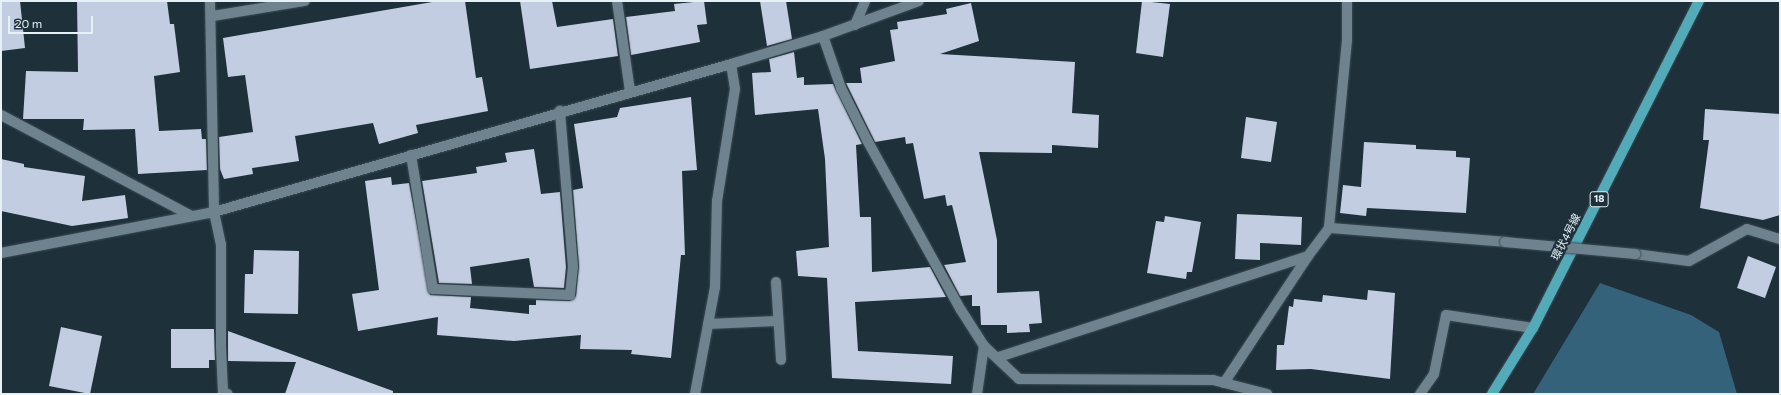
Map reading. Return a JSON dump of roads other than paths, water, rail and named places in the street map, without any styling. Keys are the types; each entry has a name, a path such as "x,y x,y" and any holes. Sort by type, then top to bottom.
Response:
{"main road":[{"name":"環状4号線","path":"1492,394 1533,328 1699,1"}],"street":[{"path":"210,1 213,16 214,212 221,244 221,348 223,392 228,394"},
{"path":"213,16 305,1"},
{"path":"617,1 630,91"},
{"path":"855,25 865,1"},
{"path":"1,253 214,212 560,111 731,64 823,36 919,1"},
{"path":"1224,383 1308,256 1329,228 1347,40 1346,1"},
{"path":"823,36 841,88 867,140 984,346 999,357 1018,379 1213,380 1267,394"},
{"path":"695,394 715,287 723,145 735,89 731,64"},
{"path":"411,155 433,289 570,295 572,259 560,111"},
{"path":"1,115 192,216"},
{"path":"1329,228 1505,242 1689,260 1748,229 1780,238"},
{"path":"999,357 1308,256"},
{"path":"776,282 777,321 781,360"},
{"path":"1420,394 1434,374 1446,314 1533,328"},
{"path":"708,324 777,321"},
{"path":"977,394 984,346"}]}
